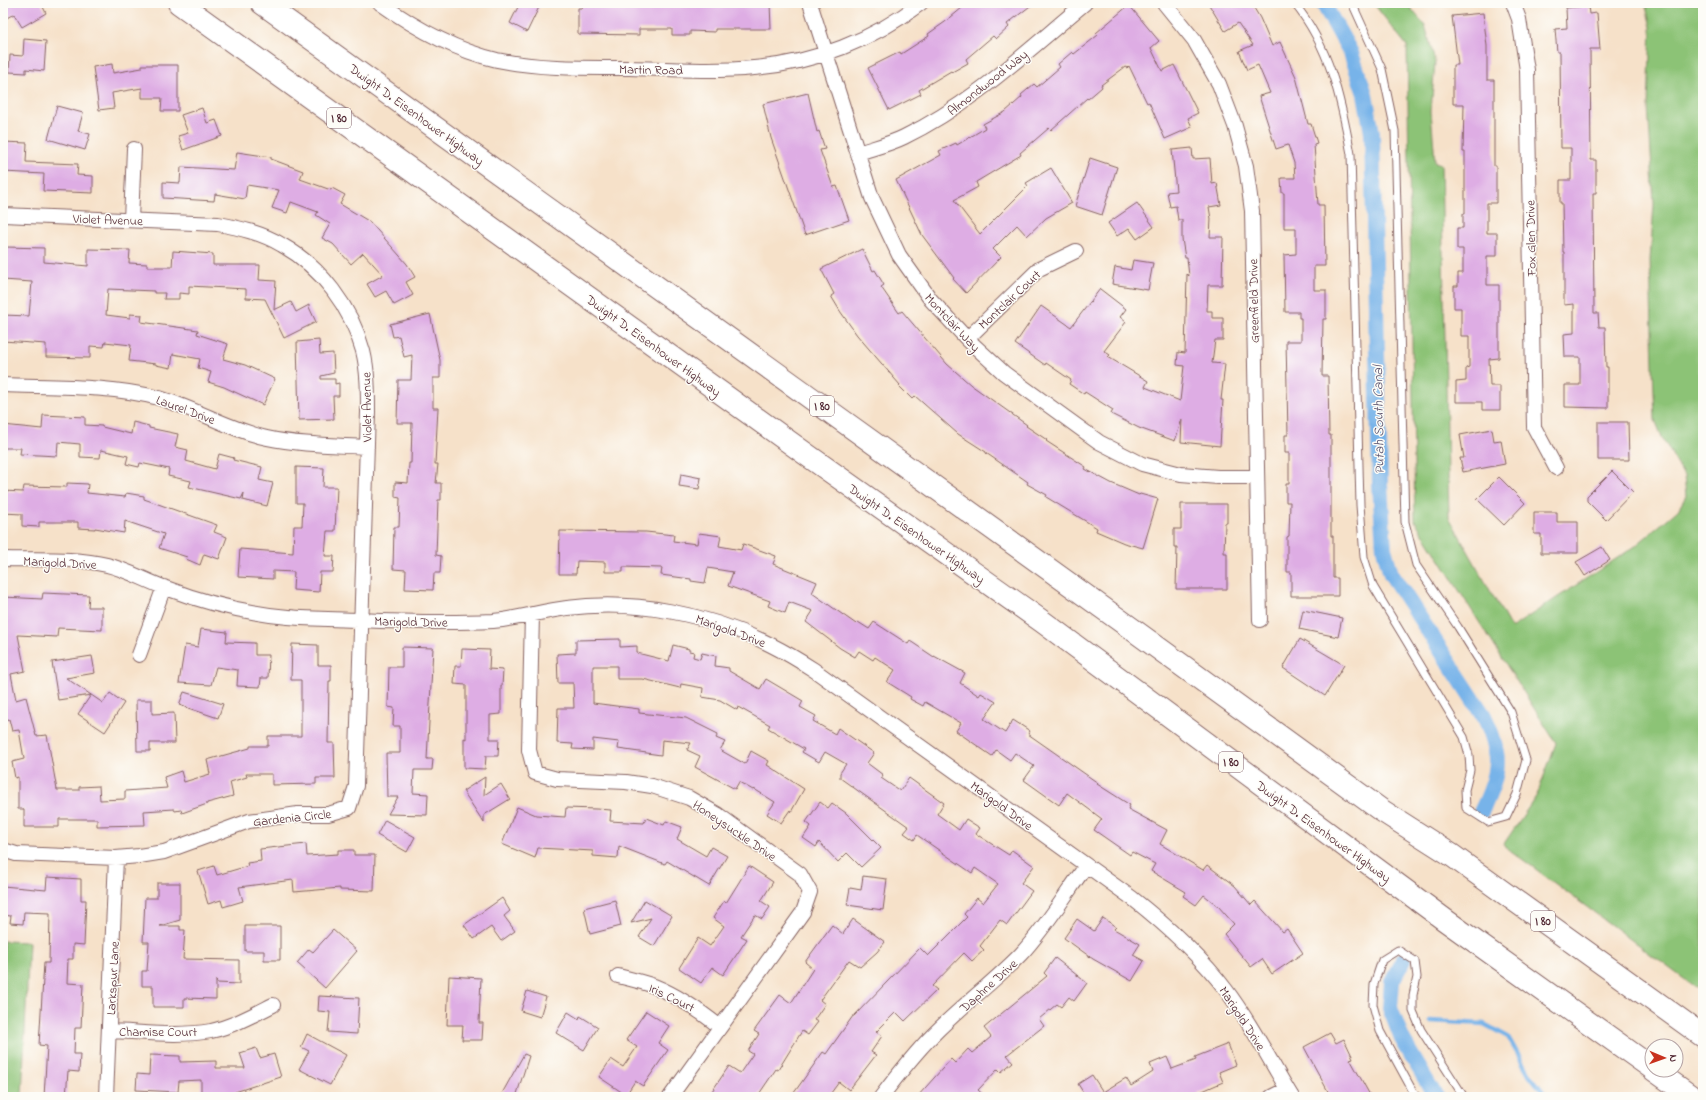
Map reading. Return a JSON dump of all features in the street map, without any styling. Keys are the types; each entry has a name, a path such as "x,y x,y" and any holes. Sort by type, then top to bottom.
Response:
{"highway":[{"name":"Dwight D. Eisenhower Highway","path":"179,3 803,452 1043,622 1445,920 1644,1063"},
{"name":"Dwight D. Eisenhower Highway","path":"262,3 1099,605 1381,810 1450,854 1703,1036"},
{"name":"Dwight D. Eisenhower Highway","path":"1666,1078 1692,1097"}],"street":[{"name":"Martin Road","path":"380,3 428,34 459,48 496,59 533,65 579,68 753,68 788,63 825,53 865,38 904,16 921,3"},
{"name":"Montclair Way","path":"810,3 872,198 898,255 932,300 967,339 1004,373 1099,442 1142,464 1180,474 1218,477 1256,477"},
{"name":"Almondwood Way","path":"858,153 903,138 942,117 981,90 1085,3"},
{"name":"Greenfield Drive","path":"1164,3 1194,40 1218,84 1236,126 1246,166 1252,211 1256,477 1260,620"},
{"name":"Fox Glen Drive","path":"1513,3 1519,19 1527,70 1534,427 1556,468"},
{"path":"130,220 134,149"},
{"name":"Violet Avenue","path":"3,215 218,224 243,229 282,245 305,261 324,279 341,301 351,318 363,351 368,376 361,620"},
{"name":"Montclair Court","path":"967,339 1038,269 1076,251"},
{"name":"Laurel Drive","path":"3,385 122,391 159,398 196,410 232,427 266,438 300,444 367,447"},
{"name":"Marigold Drive","path":"3,559 83,561 107,564 133,572 164,588 226,607 255,613 291,617 454,622 496,620 567,608 605,606 641,607 688,615 728,627 770,644 814,670 1132,898 1166,925 1197,956 1226,989 1245,1018 1289,1093"},
{"path":"139,655 164,588"},
{"name":"Honeysuckle Drive","path":"532,614 529,750 535,772 557,779 626,782 652,786 689,798 717,814 800,874 810,892 803,912 670,1097"},
{"name":"Gardenia Circle","path":"3,850 16,854 116,858 164,852 249,821 298,814 328,814 349,808 356,786 361,620"},
{"name":"Larkspur Lane","path":"106,1097 116,858"},
{"name":"Daphne Drive","path":"881,1097 906,1064 932,1036 968,1002 998,977 1023,952 1044,926 1086,866"},
{"name":"Iris Court","path":"618,976 653,986 677,997 700,1011 720,1027"},
{"name":"Chamise Court","path":"109,1031 181,1033 211,1031 238,1022 274,1005"},
{"path":"1271,1097 1289,1093"}],"lane":[{"path":"1294,3 1306,18 1329,61 1344,111 1351,154 1360,505 1364,557 1373,586 1464,737 1469,755 1470,770 1465,790 1466,808 1488,822 1506,817 1517,794 1526,760 1511,712 1458,627 1416,565 1405,522 1395,131 1382,69 1352,3"},
{"path":"1416,1097 1380,1031 1373,1005 1374,984 1382,960 1398,950 1416,961 1417,977 1413,994 1414,1011 1421,1030 1464,1097"}],"green space":[{"path":"1373,3 1406,3 1425,25 1435,62 1431,111 1435,162 1441,164 1449,517 1511,628 1634,547 1678,510 1686,496 1684,476 1662,437 1655,420 1650,260 1654,204 1648,106 1651,27 1645,3 1703,3 1703,993 1503,845 1537,795 1556,743 1415,521 1407,46"},
{"path":"3,941 29,942 22,1097 3,1097"}],"building":[{"path":"3,3 41,3 46,13 22,27 14,14 3,20"},
{"path":"520,3 541,3 527,32 510,23"},
{"path":"582,3 770,3 771,29 715,29 715,32 690,31 690,35 672,35 672,29 639,29 639,35 578,34 578,8 582,8"},
{"path":"968,3 1034,3 1007,24 1009,27 996,39 993,36 966,59 968,63 919,90 921,94 889,110 868,68 900,52 901,54 929,36 928,34"},
{"path":"1208,3 1251,3 1260,18 1272,46 1280,42 1296,77 1308,124 1311,124 1317,143 1314,144 1318,205 1324,205 1325,266 1314,266 1314,290 1326,290 1326,319 1323,319 1322,376 1328,376 1329,435 1331,435 1331,536 1333,536 1333,578 1338,578 1338,596 1291,596 1291,572 1287,572 1287,537 1289,536 1290,502 1286,502 1286,484 1289,484 1289,453 1285,453 1285,435 1288,435 1286,341 1301,341 1301,318 1299,318 1299,312 1285,312 1284,255 1296,254 1296,228 1284,228 1284,193 1282,193 1281,178 1295,178 1294,163 1288,145 1276,149 1259,96 1270,93 1258,65 1247,70 1239,51 1253,45 1238,23 1225,31"},
{"path":"1129,5 1159,41 1151,48 1162,71 1174,65 1198,113 1188,118 1192,127 1165,139 1149,102 1147,103 1129,66 1127,68 1125,67 1101,85 1102,87 1088,99 1087,98 1051,130 1049,128 1020,153 1021,155 976,182 978,187 954,200 980,234 1028,186 1026,183 1051,168 1072,203 1046,218 1027,236 1017,225 993,249 1001,257 966,293 953,279 954,278 922,235 896,180 941,155 939,151 956,143 957,145 985,128 983,124 1005,112 1034,84 1037,87 1060,67 1058,64 1072,52 1074,54 1098,35 1096,33"},
{"path":"1588,6 1589,14 1597,13 1600,49 1590,49 1591,160 1596,160 1596,193 1593,193 1594,313 1598,313 1599,327 1605,327 1606,367 1608,367 1608,408 1565,407 1565,385 1580,385 1580,357 1565,357 1564,334 1574,333 1574,304 1564,305 1564,252 1562,203 1560,203 1560,180 1571,180 1571,148 1561,148 1560,52 1557,52 1555,29 1567,28 1566,8"},
{"path":"1483,13 1487,46 1487,80 1494,80 1494,166 1496,166 1496,203 1487,203 1487,233 1497,233 1497,256 1487,256 1487,285 1499,285 1499,358 1489,359 1490,386 1500,386 1500,410 1482,410 1482,402 1456,402 1456,382 1466,381 1466,368 1469,367 1469,336 1461,336 1461,308 1454,308 1454,286 1458,286 1458,273 1463,273 1463,249 1457,249 1457,228 1463,228 1463,214 1465,214 1465,152 1463,152 1464,104 1453,104 1453,65 1458,65 1452,16"},
{"path":"24,39 46,41 44,71 26,69 26,73 9,72 10,55 23,56"},
{"path":"112,64 113,73 142,68 142,65 178,65 178,111 161,111 162,98 142,98 142,88 112,93 114,108 99,110 93,67"},
{"path":"808,93 817,132 819,131 825,149 820,150 833,187 837,186 849,220 805,235 771,138 763,104"},
{"path":"57,106 83,113 78,131 90,134 85,150 48,139"},
{"path":"202,108 207,123 216,120 222,136 183,150 178,136 188,133 181,115"},
{"path":"3,142 27,143 26,162 78,164 77,175 93,176 93,193 43,191 44,174 3,172"},
{"path":"1192,148 1193,159 1210,158 1212,184 1217,183 1221,205 1209,207 1211,219 1210,237 1223,237 1222,285 1208,285 1207,311 1212,311 1212,318 1223,318 1223,340 1215,340 1212,363 1225,364 1221,400 1223,400 1220,446 1181,442 1182,419 1175,441 1139,428 1111,414 1113,410 1085,392 1084,394 1069,384 1071,380 1046,363 1045,365 1015,344 1041,306 1071,327 1100,289 1126,309 1120,317 1126,322 1104,351 1110,355 1108,357 1148,381 1145,387 1180,401 1184,366 1177,365 1178,352 1185,353 1187,274 1189,276 1187,258 1185,258 1182,239 1182,220 1178,220 1176,206 1170,207 1167,192 1176,191 1172,150"},
{"path":"237,152 271,157 271,159 303,171 300,179 331,190 332,188 345,195 340,204 370,222 407,264 415,277 406,282 413,295 394,305 386,291 375,297 367,284 383,275 363,253 351,264 333,244 322,238 330,224 316,215 318,212 291,202 287,213 272,208 279,190 247,185 245,199 215,194 214,201 163,198 163,182 180,183 181,167 234,170"},
{"path":"1090,158 1117,167 1102,215 1075,206"},
{"path":"1137,203 1154,227 1137,239 1129,228 1117,236 1108,223"},
{"path":"5,247 44,248 44,262 88,266 88,249 130,250 129,263 147,264 147,267 172,267 173,251 213,254 213,265 260,265 259,280 276,281 274,310 291,302 296,312 309,305 316,322 284,338 265,299 246,298 246,289 189,286 189,294 179,293 179,299 164,299 165,293 154,293 154,291 108,289 106,315 130,318 130,314 142,315 141,322 198,330 197,334 228,344 223,359 245,365 275,379 263,405 224,387 208,382 211,372 198,368 200,359 173,354 171,368 156,364 129,361 131,345 105,342 104,347 90,346 90,358 46,357 46,344 3,341 3,315 29,316 32,282 3,280"},
{"path":"862,249 873,271 875,270 884,285 881,287 899,313 902,311 947,364 971,385 1027,425 1026,426 1047,440 1046,441 1086,467 1085,469 1111,483 1139,495 1158,499 1143,548 1124,543 1096,531 1097,528 1046,497 1047,495 1027,484 1028,482 958,434 915,396 912,399 899,386 900,385 857,335 840,311 831,296 834,294 821,269"},
{"path":"1133,260 1153,263 1148,290 1112,284 1115,267 1131,270"},
{"path":"430,314 440,360 440,378 433,378 433,408 438,408 435,464 438,464 436,483 441,483 441,500 438,500 436,555 441,556 440,573 434,573 433,590 405,589 406,570 393,569 394,527 399,527 400,498 395,497 395,482 408,483 409,463 411,463 412,423 397,423 398,380 411,380 412,355 404,357 399,336 393,337 390,324"},
{"path":"319,340 320,354 333,353 334,373 321,376 321,379 335,379 335,384 339,383 339,396 333,396 334,419 299,420 297,342"},
{"path":"43,415 85,417 85,425 102,426 131,434 133,422 149,426 149,428 178,434 175,447 188,450 186,461 215,469 219,454 234,458 233,460 262,467 259,480 273,483 267,506 243,500 244,493 241,499 189,487 191,481 168,476 169,469 140,463 139,467 126,464 128,456 101,450 100,458 80,457 80,444 58,442 57,456 20,454 21,448 3,448 3,425 42,429"},
{"path":"1598,422 1628,422 1629,460 1598,460"},
{"path":"1492,429 1494,441 1501,440 1505,464 1463,472 1460,458 1464,458 1460,435"},
{"path":"296,467 324,468 323,487 337,487 335,531 327,531 325,556 334,556 333,572 320,572 319,592 293,590 294,572 273,571 273,579 238,577 240,549 293,553 294,526 302,526 303,503 296,503"},
{"path":"1612,471 1633,492 1606,520 1587,501 1587,496"},
{"path":"681,474 701,478 699,489 679,486"},
{"path":"1499,477 1525,503 1504,525 1477,499"},
{"path":"67,483 88,484 87,493 125,497 126,493 144,496 144,499 217,525 214,532 227,537 219,559 204,554 200,565 186,559 187,557 159,548 164,534 125,521 124,533 95,528 78,528 78,522 39,522 39,527 22,526 22,514 3,513 3,491 23,492 24,486 67,487"},
{"path":"1181,504 1227,504 1224,553 1227,553 1227,589 1176,589 1177,547 1174,547 1174,529 1181,529"},
{"path":"1534,512 1557,512 1557,522 1578,522 1578,553 1541,553 1541,534 1534,534"},
{"path":"560,531 646,532 674,535 673,541 697,544 699,533 721,536 719,546 741,550 743,544 776,556 773,564 817,582 812,593 856,624 858,622 869,629 874,622 908,644 910,641 934,657 965,673 960,683 979,696 981,693 996,702 984,719 1005,733 1013,720 1030,731 1028,734 1098,783 1097,784 1130,805 1128,809 1167,830 1160,844 1203,870 1207,865 1235,886 1251,905 1255,901 1283,932 1287,929 1303,953 1272,974 1262,959 1251,967 1224,934 1234,924 1218,906 1204,895 1196,905 1183,896 1186,892 1151,871 1155,864 1132,852 1130,855 1094,830 1102,819 1067,793 1059,805 1024,780 1034,766 1015,753 1010,760 996,750 992,756 956,731 961,723 925,702 923,706 910,699 911,697 887,682 895,670 875,657 873,660 859,651 855,657 840,648 806,622 813,611 789,602 785,613 768,606 770,601 728,586 733,572 708,568 705,583 691,581 691,579 661,575 662,568 623,567 623,572 605,572 605,562 577,561 576,574 559,574"},
{"path":"1602,547 1610,560 1585,576 1576,562"},
{"path":"43,593 89,595 88,607 102,607 102,630 58,628 57,637 18,635 25,671 11,674 16,700 26,697 36,736 47,735 57,790 79,790 79,787 99,786 100,800 125,799 125,791 167,788 164,777 181,771 184,782 210,774 207,760 250,748 250,746 268,746 268,736 301,736 301,680 291,680 292,644 318,645 318,665 331,665 331,681 329,681 328,743 334,743 335,778 316,778 316,784 272,785 272,774 246,774 247,777 230,782 233,796 207,803 182,813 181,810 175,811 174,809 144,811 145,825 97,826 97,819 59,819 59,827 24,827 24,809 18,809 18,777 15,778 12,762 24,759 19,730 12,731 9,719 3,721 3,597 42,599"},
{"path":"1303,610 1342,618 1338,637 1299,629"},
{"path":"201,629 227,632 226,642 255,643 255,655 269,655 268,678 261,678 260,687 237,686 238,670 216,667 211,685 179,683 185,645 198,647"},
{"path":"620,639 620,647 637,646 637,653 669,661 673,645 689,649 689,651 694,652 693,657 700,659 702,653 716,656 715,666 729,668 729,671 760,689 766,679 803,701 800,707 816,716 813,721 835,734 838,728 874,753 867,763 883,775 881,778 900,791 909,778 944,803 937,814 959,830 966,819 980,828 976,834 1009,855 1012,850 1034,866 1021,883 1032,891 1007,925 1000,920 980,946 984,950 972,961 964,953 932,986 937,990 905,1021 896,1012 876,1032 882,1036 871,1052 876,1055 849,1090 839,1082 828,1097 791,1097 823,1052 826,1054 853,1016 920,948 928,956 967,917 964,914 977,898 983,903 998,884 975,868 972,873 917,835 914,840 904,833 909,827 840,778 840,773 846,764 825,752 819,762 802,752 804,749 768,728 770,725 738,707 737,710 720,700 702,697 703,688 681,684 680,688 643,679 617,679 617,666 593,666 593,703 639,709 639,713 686,718 718,734 716,738 725,742 720,750 745,764 751,751 769,761 767,765 804,789 791,812 790,810 781,823 767,814 775,802 739,782 735,789 695,767 700,756 687,750 691,743 662,740 661,755 618,749 619,742 593,739 593,750 572,749 573,744 557,743 558,708 574,708 573,683 558,683 557,654 576,653 576,640"},
{"path":"1300,639 1344,665 1325,696 1283,668"},
{"path":"402,647 433,648 427,759 433,759 432,770 414,770 413,793 428,794 427,815 388,814 398,797 387,797 386,753 400,753 400,726 393,726 394,708 388,707 389,667 402,667"},
{"path":"462,649 490,650 489,669 503,670 501,686 501,714 490,715 490,739 499,739 498,756 486,756 485,769 464,768 464,738 466,739 466,685 454,684 455,666 461,666"},
{"path":"92,656 95,673 66,678 103,703 110,693 124,703 105,732 78,714 91,695 58,700 52,662"},
{"path":"184,692 223,704 218,718 179,705"},
{"path":"136,700 152,700 152,714 174,713 175,743 150,743 150,751 137,751"},
{"path":"485,777 484,795 501,784 510,799 484,815 484,823 463,791"},
{"path":"820,802 828,808 832,803 846,813 881,848 861,867 847,853 838,862 819,842 816,847 803,838 811,826 806,822"},
{"path":"517,807 536,815 565,817 566,808 596,809 611,810 610,821 644,823 646,818 664,825 666,821 682,827 677,839 706,856 711,847 727,856 709,886 667,861 665,864 619,846 618,858 593,856 593,851 538,848 535,858 502,844"},
{"path":"385,820 415,837 407,852 377,835"},
{"path":"306,844 307,856 338,854 338,850 354,850 354,855 375,855 374,891 340,890 340,888 294,892 293,880 239,887 243,901 223,907 221,900 208,904 198,871 214,866 217,875 248,866 247,863 261,861 260,849"},
{"path":"749,866 773,882 761,901 770,907 762,919 755,915 741,936 747,939 723,975 712,967 701,983 679,968 698,938 710,946 724,926 713,918 724,901 726,903"},
{"path":"863,876 887,879 883,910 847,905 850,888 861,890"},
{"path":"47,877 81,879 81,900 86,900 84,945 73,944 73,959 68,959 67,983 83,984 81,1028 75,1028 74,1054 80,1054 79,1072 68,1071 66,1097 44,1097 47,1046 39,1045 44,963 49,963 50,913 24,912 23,924 10,923 11,916 3,915 3,886 46,890"},
{"path":"157,883 180,883 180,920 160,926 180,926 180,930 185,930 183,959 239,960 239,984 217,983 216,980 216,999 184,998 184,1007 153,1007 153,986 142,986 142,971 147,971 149,942 143,942 145,898 157,898"},
{"path":"502,898 510,911 504,916 515,931 501,941 491,927 474,939 464,925"},
{"path":"615,900 621,926 590,934 584,908"},
{"path":"645,900 672,916 654,946 639,937 651,918 631,923"},
{"path":"1103,918 1116,927 1114,929 1140,944 1133,955 1144,961 1132,981 1093,959 1064,938 1077,919 1094,931"},
{"path":"853,919 885,942 877,952 860,967 849,960 820,1000 825,1004 814,1020 818,1022 808,1035 802,1031 778,1070 776,1069 757,1097 708,1097 729,1066 740,1073 753,1054 748,1051 759,1034 754,1031 780,995 791,1003 813,969 805,962 832,925 843,934"},
{"path":"245,926 280,926 280,960 264,960 264,951 245,951"},
{"path":"333,930 357,951 325,988 297,963 309,949 313,952"},
{"path":"1055,958 1087,983 1074,1001 1069,997 1061,1007 1057,1004 1039,1019 1044,1026 1007,1055 1013,1062 1001,1072 998,1069 978,1090 986,1097 917,1097 951,1059 955,1063 968,1049 972,1053 991,1037 984,1028 1047,976 1044,973"},
{"path":"449,976 481,978 479,1023 483,1023 482,1040 462,1040 463,1025 447,1025"},
{"path":"527,991 546,997 540,1017 521,1011"},
{"path":"319,996 359,998 357,1034 328,1032 330,1012 318,1011"},
{"path":"646,1011 669,1026 658,1043 668,1050 643,1086 635,1081 626,1095 599,1077 611,1059 623,1067 637,1047 626,1040"},
{"path":"568,1012 579,1019 580,1016 598,1027 584,1050 556,1033"},
{"path":"1330,1033 1336,1043 1344,1039 1353,1058 1350,1059 1371,1097 1331,1097 1304,1047"},
{"path":"307,1034 346,1055 330,1085 299,1069 309,1051 301,1047"},
{"path":"1228,1044 1236,1065 1219,1072 1223,1082 1198,1093 1199,1097 1086,1097 1078,1084 1092,1075 1103,1092 1126,1078 1131,1086 1153,1072 1150,1064 1167,1057 1172,1069 1196,1060 1195,1057"},
{"path":"256,1048 260,1058 274,1054 281,1077 235,1092 235,1097 201,1097 201,1080 179,1081 178,1092 136,1090 137,1074 149,1075 150,1055 180,1056 180,1062 216,1061 216,1068 245,1068 240,1053"},
{"path":"524,1054 529,1056 516,1097 500,1097"}],"waterway":[{"name":"Putah South Canal","path":"1323,3 1351,53 1365,94 1372,133 1380,484 1384,549 1391,574 1484,716 1490,730 1494,743 1497,765 1492,787 1481,812"},
{"name":"Putah South Canal","path":"1403,960 1392,981 1390,1008 1402,1039 1436,1097"},
{"path":"1430,1021 1484,1024 1508,1037 1529,1074 1547,1097"}]}
